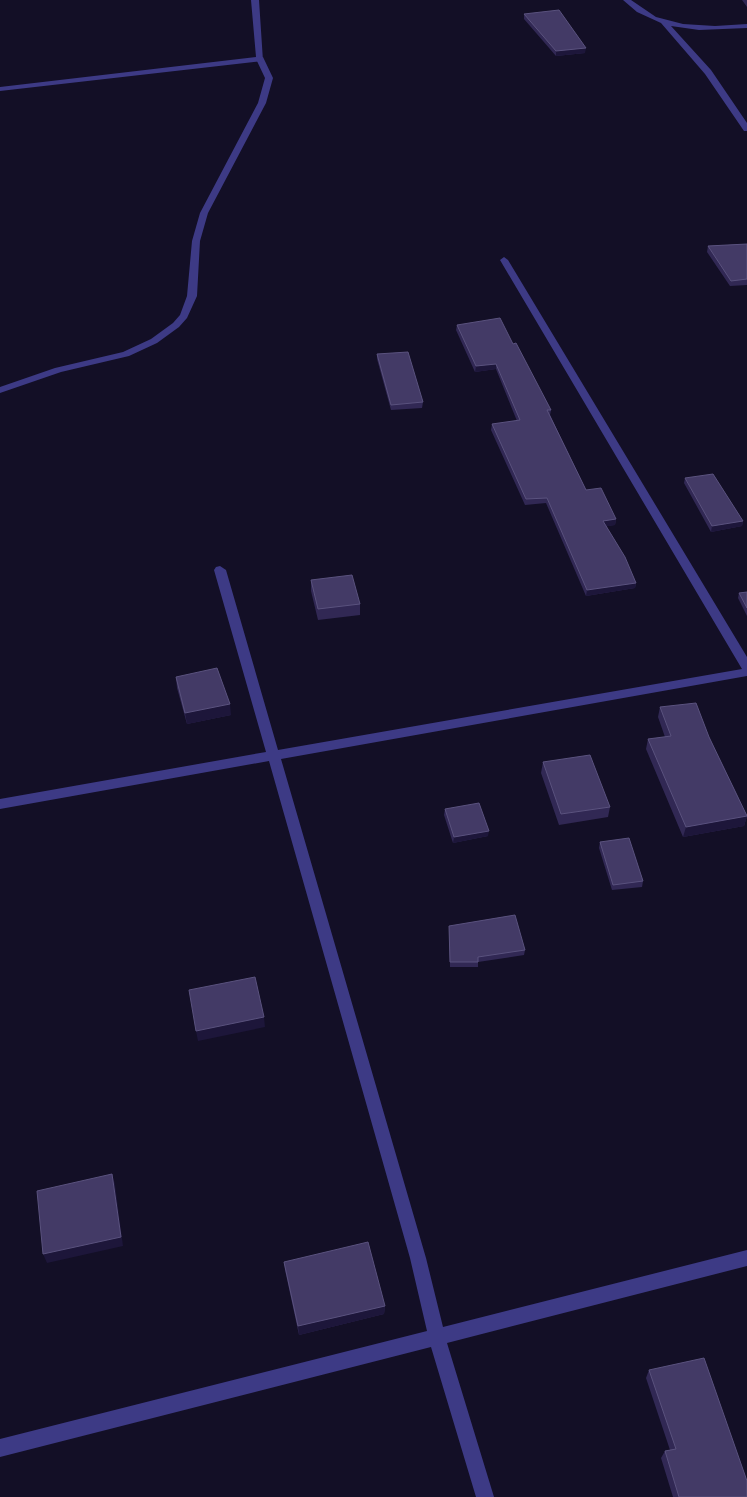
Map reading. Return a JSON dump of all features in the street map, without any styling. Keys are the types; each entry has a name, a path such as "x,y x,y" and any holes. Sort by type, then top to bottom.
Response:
{"street":[{"path":"0,390 58,370 141,348 166,334 184,316 192,296 196,241 204,213 262,103 269,78 260,60 255,0"},
{"path":"627,0 664,23 708,72 747,129"},
{"path":"664,23 714,28 747,26"},
{"path":"0,89 260,60"},
{"path":"504,260 747,666"},
{"path":"220,570 418,1258 437,1337 485,1497"},
{"path":"0,804 747,672"},
{"path":"0,1448 747,1258"}],"building":[{"path":"559,10 586,48 556,51 524,14"},
{"path":"747,244 747,279 731,281 708,246"},
{"path":"500,318 513,344 516,343 551,410 547,410 586,490 601,488 616,519 603,521 625,557 636,583 587,590 547,498 526,499 492,424 520,420 496,364 476,366 457,325"},
{"path":"408,352 423,402 391,405 377,354"},
{"path":"713,474 743,521 712,526 685,478"},
{"path":"352,575 360,604 318,609 311,580"},
{"path":"747,592 747,608 739,593"},
{"path":"217,668 230,704 185,713 176,677"},
{"path":"696,703 709,737 747,816 686,827 648,739 671,736 660,707"},
{"path":"590,755 610,807 561,814 543,762"},
{"path":"479,803 489,831 454,837 445,809"},
{"path":"629,838 643,881 613,885 600,842"},
{"path":"515,915 525,950 478,957 478,962 450,962 449,926"},
{"path":"255,977 264,1017 196,1031 189,990"},
{"path":"112,1174 121,1237 43,1254 37,1191"},
{"path":"368,1242 385,1306 298,1326 284,1262"},
{"path":"704,1358 747,1481 747,1497 679,1497 665,1451 676,1449 649,1370"}]}
